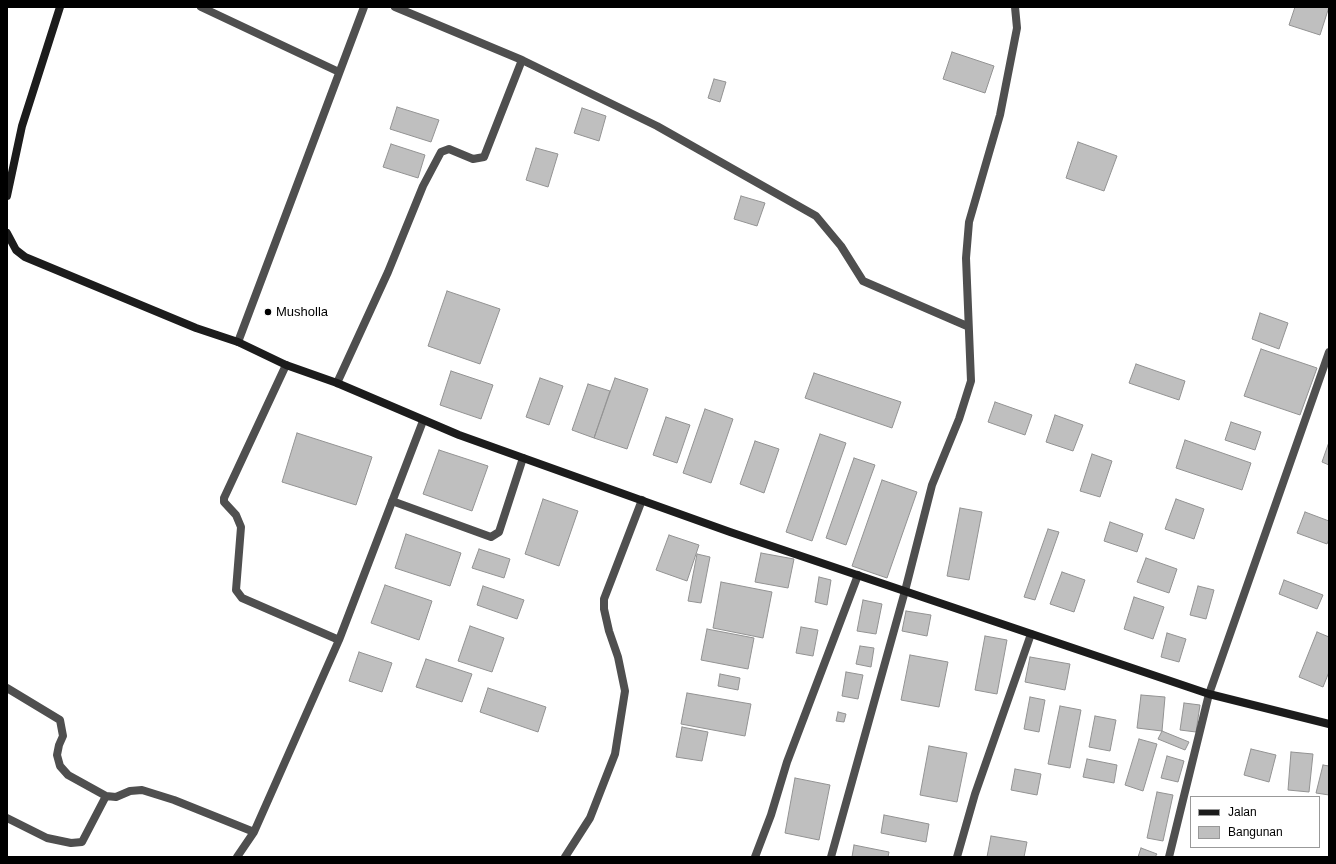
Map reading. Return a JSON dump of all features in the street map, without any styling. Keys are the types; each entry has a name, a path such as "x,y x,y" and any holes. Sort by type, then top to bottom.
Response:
{"street":[{"path":"7,196 22,126 60,7"},
{"path":"201,7 339,72"},
{"path":"238,342 364,7"},
{"path":"395,7 522,60 657,126 816,216 841,246 863,281 967,326"},
{"path":"831,857 905,591 932,485 959,419 971,381 971,355 967,326 966,258 969,222 1000,115 1017,28 1015,7"},
{"path":"337,383 388,272 423,186 441,152 449,149 473,159 484,157 522,60"},
{"path":"7,233 16,250 25,257 196,328 238,342 286,365 337,383 423,421 642,500 1209,694 1329,724"},
{"path":"1169,857 1209,694 1329,352"},
{"path":"286,365 224,498 224,502 239,521 241,527 236,590 242,598 339,640"},
{"path":"237,857 254,832 339,640 423,421"},
{"path":"392,501 491,537 499,532 524,458"},
{"path":"565,857 590,818 615,754 625,691 618,656 609,631 604,609 604,599 642,500"},
{"path":"755,857 771,815 786,762 858,575"},
{"path":"957,857 975,794 1031,634"},
{"path":"7,688 60,720 63,736 57,754 60,766 68,775 106,796 116,797 130,791 142,790 174,800 254,832"},
{"path":"7,818 46,838 76,843 82,842 106,796"}],"building":[{"path":"1295,7 1329,7 1320,35 1289,25"},
{"path":"952,52 994,66 985,93 943,79"},
{"path":"714,79 726,82 720,102 708,98"},
{"path":"397,107 439,120 431,142 390,129"},
{"path":"582,108 606,116 599,141 574,133"},
{"path":"1078,142 1117,156 1104,191 1066,178"},
{"path":"391,144 425,155 418,178 383,167"},
{"path":"536,148 558,154 548,187 526,180"},
{"path":"741,196 765,203 757,226 734,219"},
{"path":"447,291 500,309 480,364 428,346"},
{"path":"1260,313 1288,323 1279,349 1252,339"},
{"path":"1261,349 1317,368 1300,415 1244,396"},
{"path":"1136,364 1185,381 1179,400 1129,383"},
{"path":"451,371 493,385 481,419 440,405"},
{"path":"814,373 901,402 892,428 805,398"},
{"path":"540,378 563,386 549,425 526,417"},
{"path":"615,378 648,389 627,449 594,438"},
{"path":"588,384 610,391 594,438 572,430"},
{"path":"995,402 1032,415 1025,435 988,422"},
{"path":"705,409 733,419 711,483 683,473"},
{"path":"1055,415 1083,425 1073,451 1046,442"},
{"path":"666,417 690,425 677,463 653,455"},
{"path":"1231,422 1261,432 1255,450 1225,440"},
{"path":"297,433 372,457 356,505 282,482"},
{"path":"820,434 846,443 812,541 786,532"},
{"path":"1185,440 1251,463 1242,490 1176,468"},
{"path":"755,441 779,449 764,493 740,484"},
{"path":"1329,442 1329,465 1322,462"},
{"path":"439,450 488,466 472,511 423,494"},
{"path":"1092,454 1112,461 1100,497 1080,491"},
{"path":"854,458 875,465 846,545 826,538"},
{"path":"882,480 917,492 887,578 852,566"},
{"path":"543,499 578,511 559,566 525,554"},
{"path":"1176,499 1204,509 1194,539 1165,529"},
{"path":"960,508 982,512 969,580 947,576"},
{"path":"1305,512 1329,521 1329,539 1327,544 1297,533"},
{"path":"1110,522 1143,534 1137,552 1104,541"},
{"path":"1048,529 1059,532 1035,600 1024,597"},
{"path":"406,534 461,553 450,586 395,568"},
{"path":"669,535 699,545 687,581 656,570"},
{"path":"479,549 510,559 504,578 472,568"},
{"path":"761,553 794,559 788,588 755,582"},
{"path":"697,554 710,557 701,603 688,601"},
{"path":"1146,558 1177,569 1169,593 1137,582"},
{"path":"1062,572 1085,580 1074,612 1050,604"},
{"path":"819,577 831,580 827,605 815,602"},
{"path":"1284,580 1323,595 1317,609 1279,594"},
{"path":"721,582 772,592 763,638 713,628"},
{"path":"385,585 432,601 419,640 371,623"},
{"path":"483,586 524,600 517,619 477,605"},
{"path":"1198,586 1214,590 1206,619 1190,615"},
{"path":"1134,597 1164,607 1153,639 1124,629"},
{"path":"863,600 882,604 876,634 857,631"},
{"path":"906,611 931,615 927,636 902,631"},
{"path":"470,626 504,638 492,672 458,661"},
{"path":"801,627 818,630 813,656 796,653"},
{"path":"707,629 754,638 748,669 701,660"},
{"path":"1317,632 1329,637 1329,672 1323,687 1299,677"},
{"path":"1167,633 1186,639 1179,662 1161,657"},
{"path":"985,636 1007,640 997,694 975,690"},
{"path":"860,646 874,648 871,667 856,664"},
{"path":"359,652 392,663 382,692 349,681"},
{"path":"910,655 948,662 939,707 901,700"},
{"path":"1030,657 1070,664 1065,690 1025,682"},
{"path":"426,659 472,674 462,702 416,687"},
{"path":"846,672 863,675 858,699 842,696"},
{"path":"720,674 740,678 738,690 718,686"},
{"path":"488,688 546,707 538,732 480,712"},
{"path":"687,693 751,704 745,736 681,724"},
{"path":"1141,695 1165,697 1162,731 1137,728"},
{"path":"1030,697 1045,700 1039,732 1024,729"},
{"path":"1184,703 1200,705 1196,732 1180,730"},
{"path":"1060,706 1081,710 1070,768 1048,764"},
{"path":"838,712 846,714 844,722 836,721"},
{"path":"1095,716 1116,720 1110,751 1089,747"},
{"path":"682,727 708,732 702,761 676,757"},
{"path":"1162,731 1189,742 1185,750 1158,739"},
{"path":"1139,739 1157,744 1143,791 1125,785"},
{"path":"929,746 967,753 957,802 920,795"},
{"path":"1251,749 1276,755 1269,782 1244,775"},
{"path":"1291,752 1313,754 1309,792 1288,790"},
{"path":"1167,756 1184,761 1178,782 1161,778"},
{"path":"1087,759 1117,765 1114,783 1083,777"},
{"path":"1323,765 1329,766 1329,795 1316,793"},
{"path":"1015,769 1041,774 1037,795 1011,790"},
{"path":"795,778 830,785 819,840 785,833"},
{"path":"1157,792 1173,795 1163,841 1147,838"},
{"path":"884,815 929,824 926,842 881,833"},
{"path":"991,836 1027,842 1024,857 987,857"},
{"path":"854,845 889,852 888,857 852,857"},
{"path":"1141,848 1157,854 1155,857 1138,857"}],"place":[{"name":"Musholla","path":"268,312"}]}
